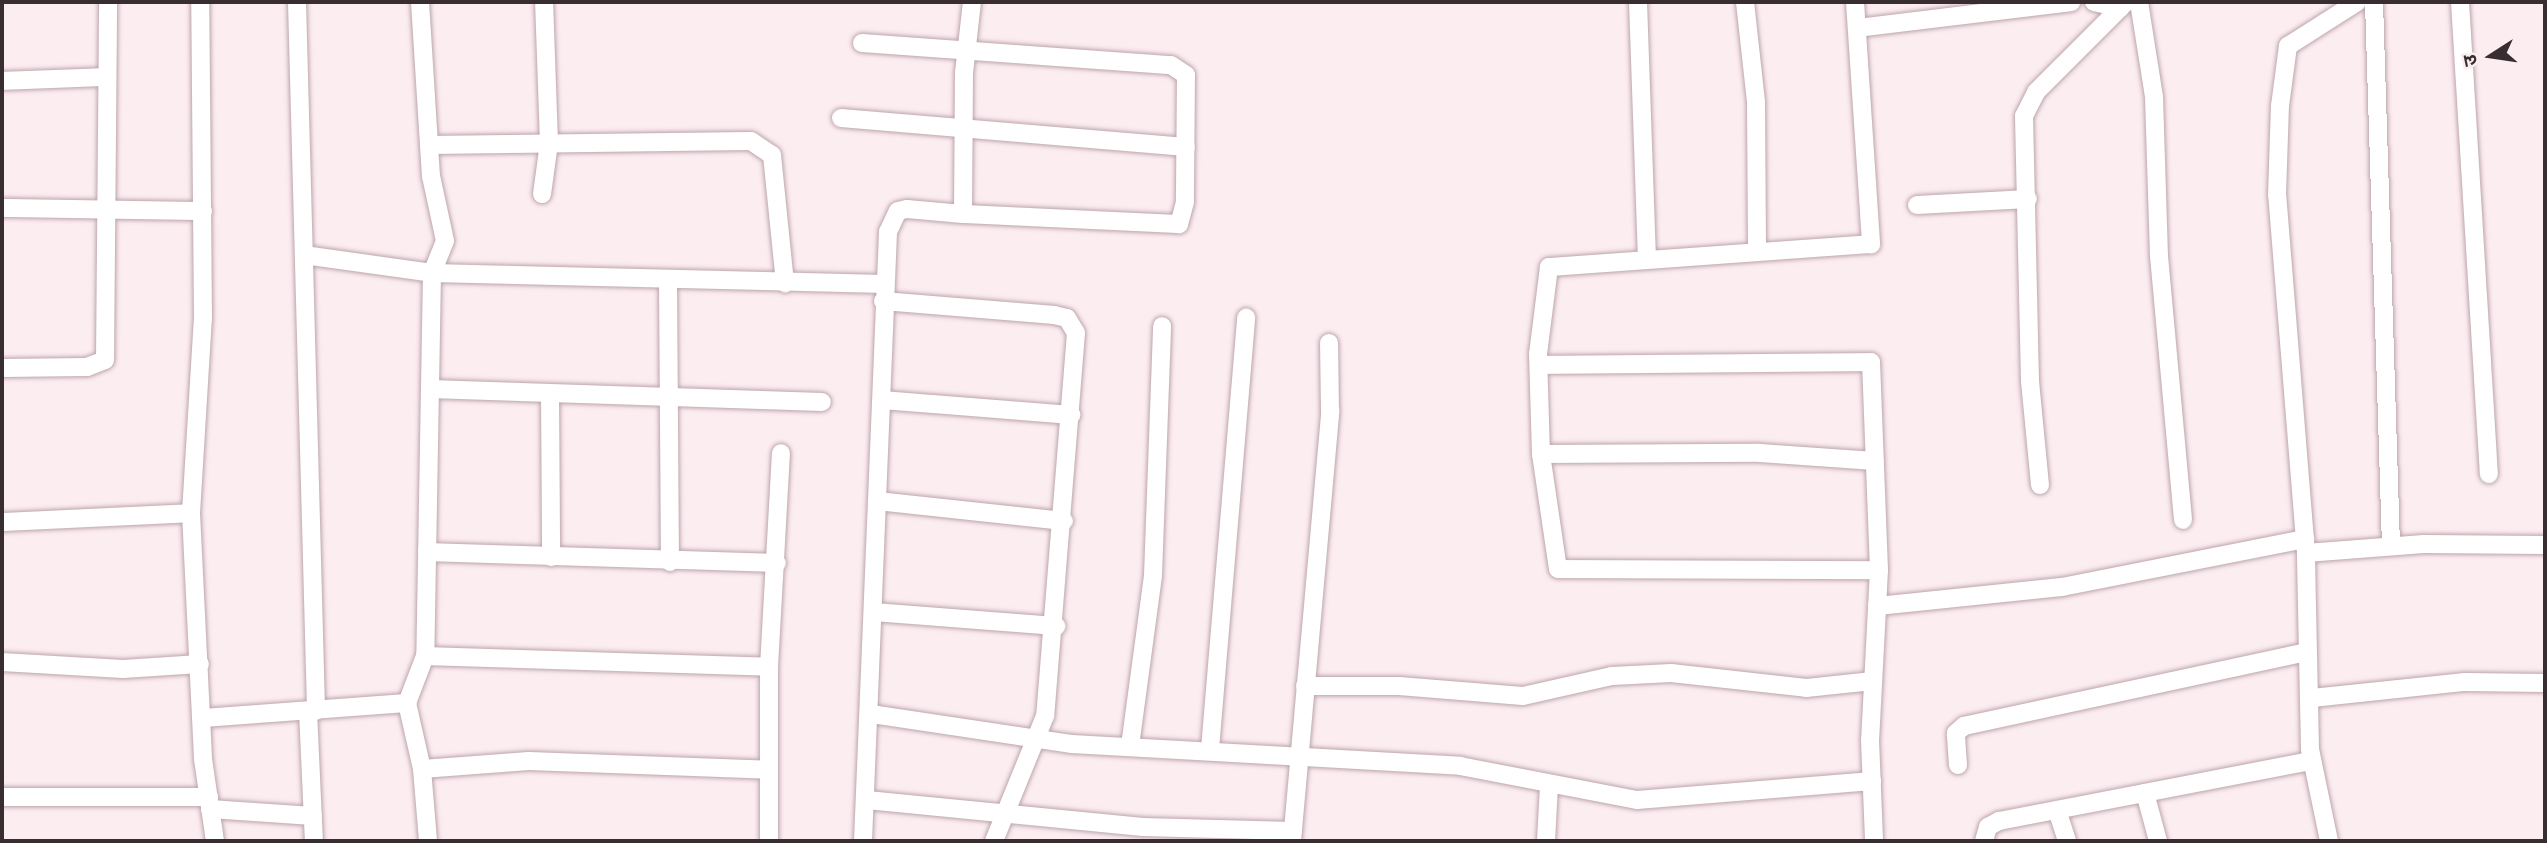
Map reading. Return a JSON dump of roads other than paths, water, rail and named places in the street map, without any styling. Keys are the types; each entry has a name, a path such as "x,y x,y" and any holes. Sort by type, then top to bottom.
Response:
{"street":[{"path":"2,368 87,368 105,360 103,210 108,2"},
{"path":"200,2 203,211 200,421 191,513 202,718 215,841"},
{"path":"297,2 314,841"},
{"path":"420,2 429,145 445,241 432,272 425,656 407,703 422,769 428,841"},
{"path":"542,194 549,144 544,2"},
{"path":"963,214 967,47 972,2"},
{"path":"1638,2 1647,259"},
{"path":"1745,2 1756,102 1757,251"},
{"path":"1855,2 1871,244 1549,267 1539,366 1541,454 1559,569 1879,570"},
{"path":"1857,28 2071,2"},
{"path":"2094,2 2123,5"},
{"path":"2139,2 2154,97 2158,256 2183,520"},
{"path":"2329,841 2312,761 2305,546 2277,195 2280,106 2288,46 2357,2"},
{"path":"2374,2 2391,546"},
{"path":"2460,2 2489,474"},
{"path":"2040,485 2030,381 2029,103 2123,5"},
{"path":"862,43 967,47 1181,68 1186,147 1179,224 898,211 888,232 871,714 863,841"},
{"path":"2,81 107,77"},
{"path":"841,118 1186,147"},
{"path":"429,145 751,141 765,147 775,168 785,283"},
{"path":"1917,205 2028,199"},
{"path":"2,208 203,211"},
{"path":"304,255 432,272 785,283 884,293 1067,318 1076,333 1056,626 1045,716 994,841"},
{"path":"668,279 670,562"},
{"path":"1210,749 1246,318"},
{"path":"1130,746 1153,575 1163,326"},
{"path":"867,800 1143,827 1292,836 1303,755 1305,686 1330,411 1329,343"},
{"path":"1539,366 1871,362 1879,570 1873,681 1874,841"},
{"path":"430,389 822,402"},
{"path":"551,394 551,557"},
{"path":"882,400 1071,415"},
{"path":"769,841 769,667 777,563 781,453"},
{"path":"1541,454 1760,453 1875,461"},
{"path":"877,501 1064,521"},
{"path":"2,522 191,513"},
{"path":"1877,606 2062,587 2305,546 2545,545"},
{"path":"427,552 670,562 777,563"},
{"path":"873,612 1056,626"},
{"path":"1958,765 1956,733 1964,726 2307,652"},
{"path":"425,656 769,667"},
{"path":"2,662 122,669 200,664"},
{"path":"1305,686 1399,685 1523,696 1612,676 1671,673 1806,688 1873,681"},
{"path":"2312,698 2465,682 2545,683"},
{"path":"202,718 407,703"},
{"path":"871,714 1034,739 1460,766 1549,786 1637,800 1872,781"},
{"path":"422,769 529,761 769,770"},
{"path":"1984,841 1988,827 1999,821 2312,761"},
{"path":"1546,841 1549,786"},
{"path":"2145,793 2158,841"},
{"path":"2,797 210,803 313,816"},
{"path":"2057,810 2067,841"}]}
